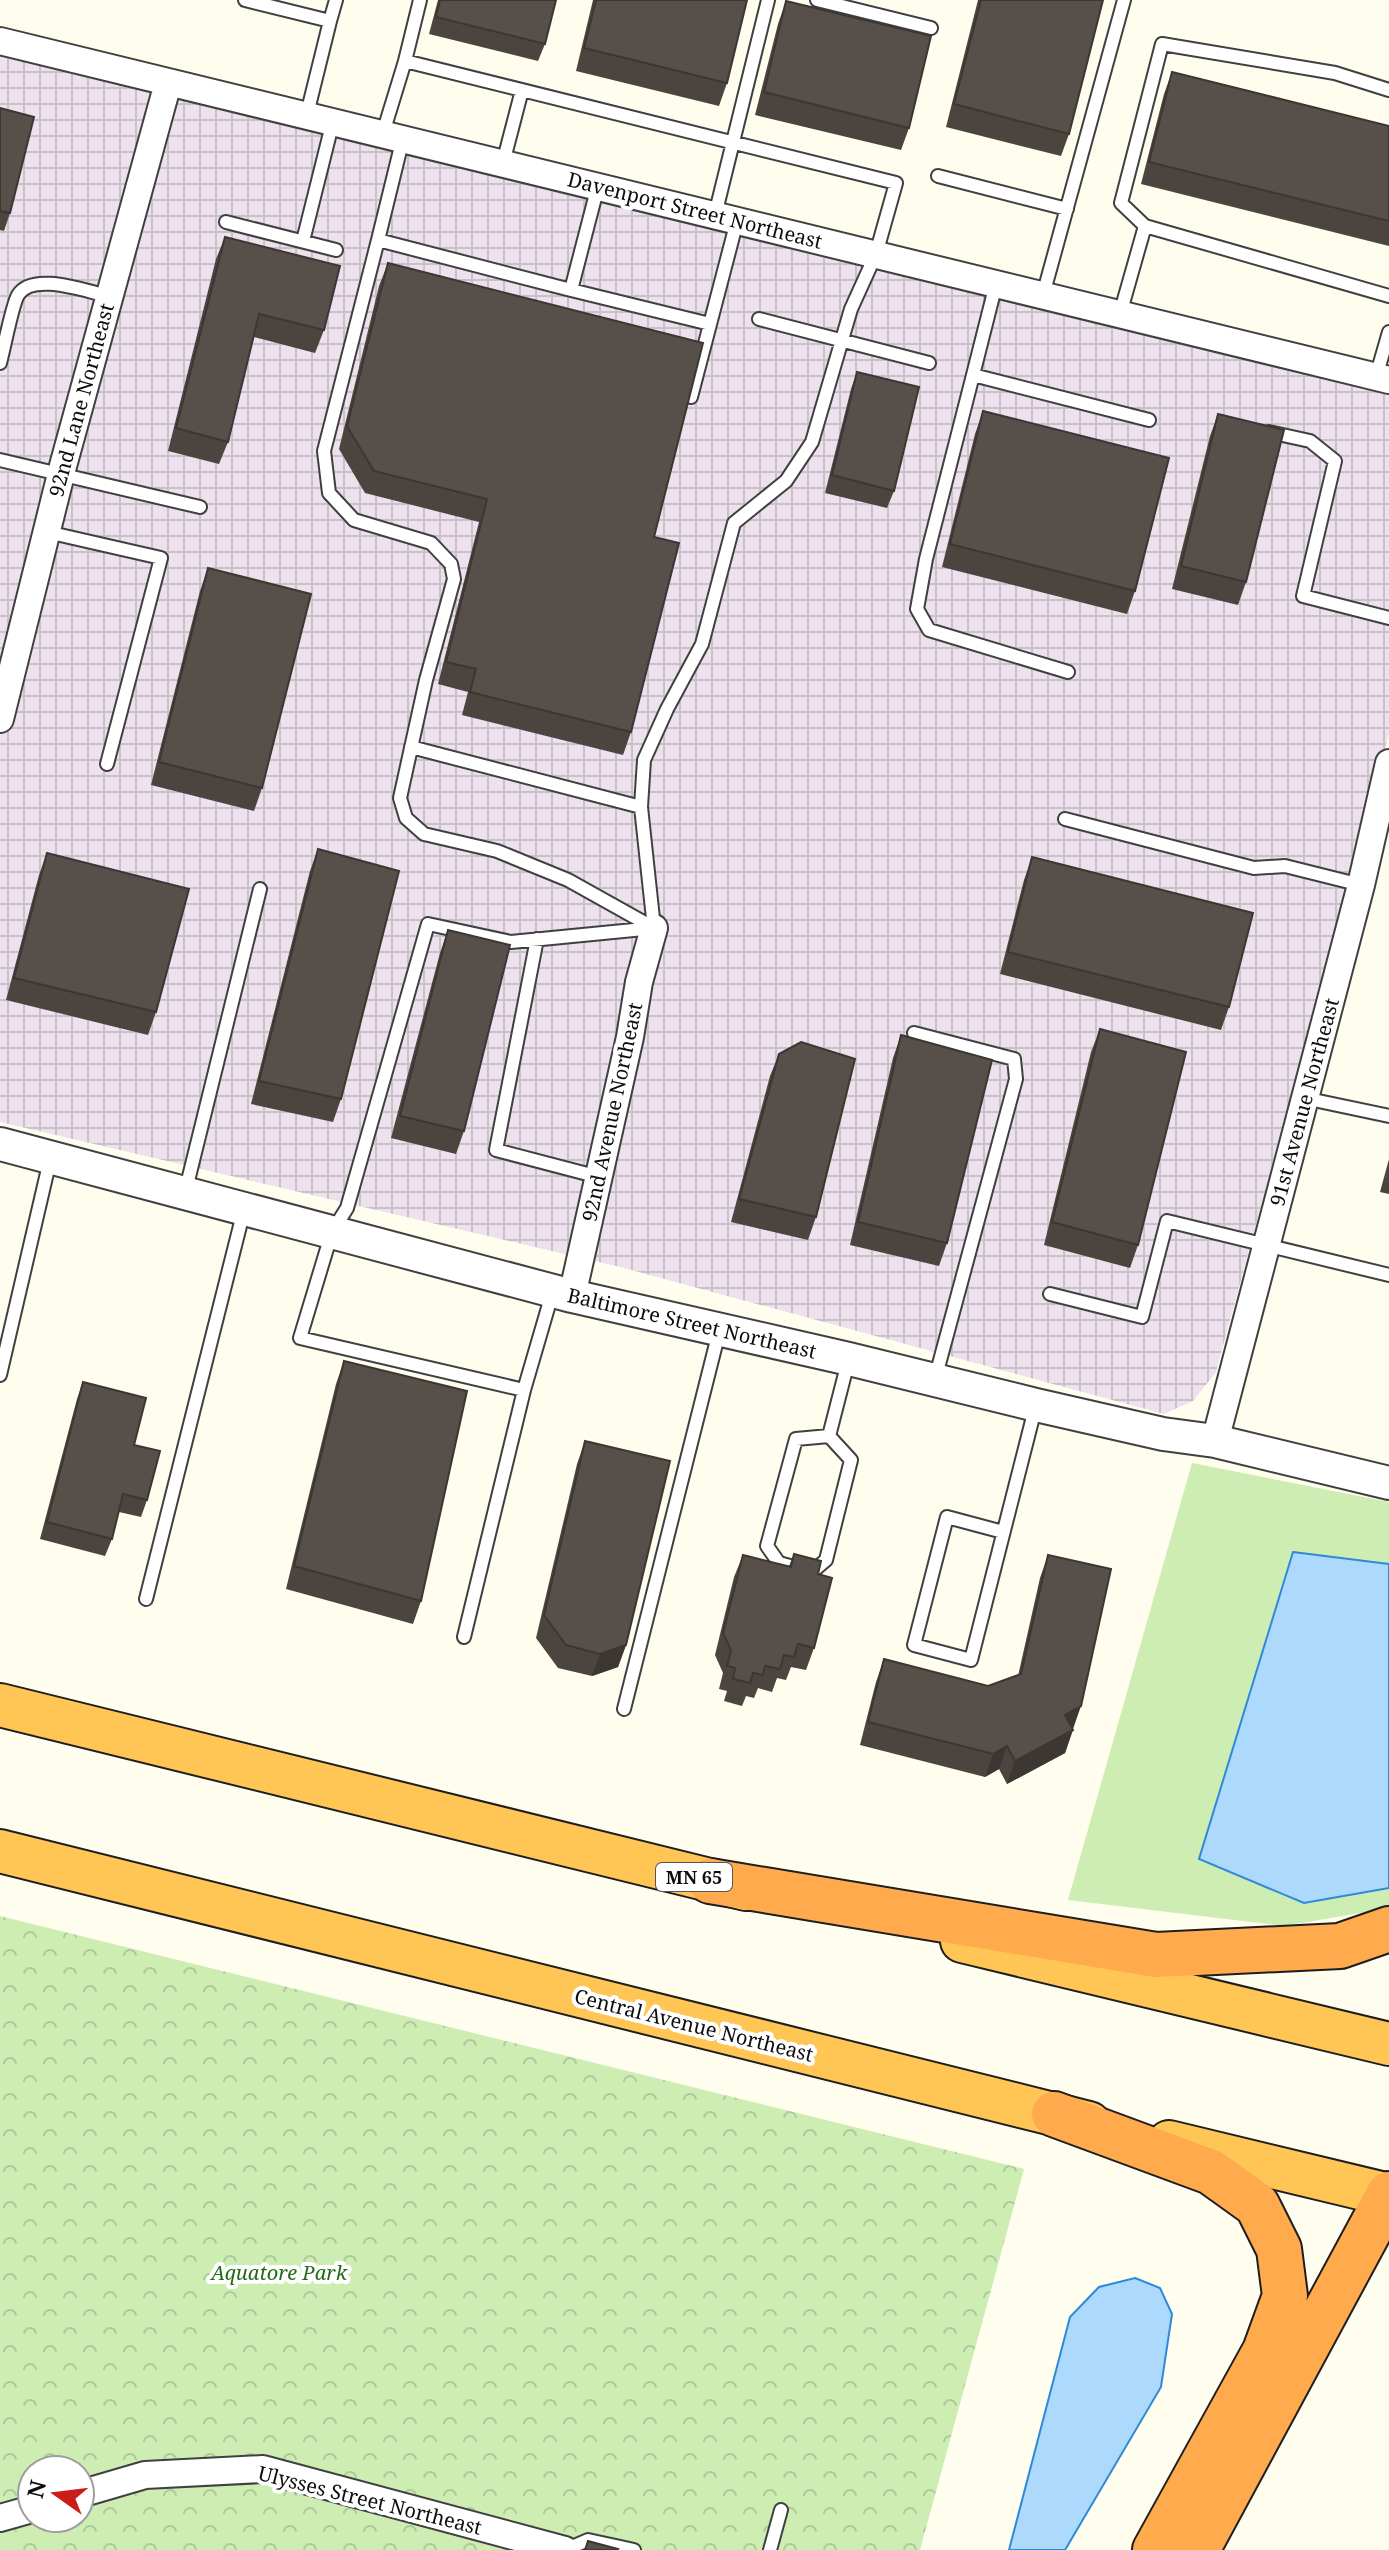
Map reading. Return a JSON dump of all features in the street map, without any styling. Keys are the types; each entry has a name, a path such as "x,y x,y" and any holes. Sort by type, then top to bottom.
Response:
{"highway":[{"name":"MN 65","path":"0,1705 710,1881 1389,2044"},
{"name":"Central Avenue Northeast","path":"0,1851 1389,2195"},
{"path":"710,1881 1156,1955 1340,1946 1389,1929"},
{"path":"1054,2114 1211,2172 1257,2205 1279,2249 1285,2296 1265,2351 1155,2550"},
{"path":"1197,2550 1389,2195"}],"street":[{"name":"Davenport Street Northeast","path":"0,41 1382,378"},
{"name":"92nd Lane Northeast","path":"0,719 61,475 168,83"},
{"name":"91st Avenue Northeast","path":"1215,1441 1361,885 1389,763"},
{"name":"92nd Avenue Northeast","path":"562,1293 599,1177 639,982 654,928"},
{"name":"Baltimore Street Northeast","path":"0,1144 562,1293 1036,1405 1163,1434 1215,1441 1389,1483"},
{"name":"Ulysses Street Northeast","path":"96,2489 145,2475 263,2469 565,2550"}],"lane":[{"path":"245,0 330,21"},
{"path":"307,114 336,0"},
{"path":"420,0 405,61 378,240 324,451 329,493 354,520 431,543 451,564 454,579 400,798 406,818 424,834 497,851 568,880 654,928"},
{"path":"691,397 710,324 734,143 768,0"},
{"path":"817,0 931,28"},
{"path":"1043,295 1124,0"},
{"path":"1389,90 1335,73 1162,44 1121,203 1145,226 1389,296"},
{"path":"405,61 896,183 876,254 851,309 812,442 786,481 734,523 702,644 644,760 641,807 654,928"},
{"path":"503,163 522,90"},
{"path":"303,241 333,121"},
{"path":"938,176 1067,209"},
{"path":"571,290 598,186"},
{"path":"226,222 336,250"},
{"path":"1120,314 1145,226"},
{"path":"378,240 710,324"},
{"path":"0,363 18,294 30,284 47,283 109,296"},
{"path":"996,284 926,559 917,609 929,630 1068,672"},
{"path":"759,319 929,363"},
{"path":"1382,378 1389,332"},
{"path":"973,375 1149,420"},
{"path":"1250,427 1310,441 1335,461 1303,596 1389,618"},
{"path":"0,460 200,507"},
{"path":"47,532 161,558 107,764"},
{"path":"411,747 641,807"},
{"path":"1065,819 1254,868 1285,866 1361,885"},
{"path":"185,1193 260,889"},
{"path":"524,1390 300,1338 332,1232 347,1208 428,924 511,942 654,928"},
{"path":"537,939 496,1150 599,1177"},
{"path":"914,1033 1014,1059 1016,1079 935,1379"},
{"path":"1304,1098 1389,1116"},
{"path":"0,1375 6,1327 50,1157"},
{"path":"146,1599 244,1209"},
{"path":"1050,1294 1142,1317 1167,1221 1389,1275"},
{"path":"464,1637 524,1390 562,1293"},
{"path":"624,1709 719,1329"},
{"path":"829,1436 849,1359"},
{"path":"1003,1532 947,1517 914,1645 971,1660 1036,1405"},
{"path":"829,1436 851,1460 826,1560 812,1572 779,1563 767,1546 796,1439 829,1436"},
{"path":"770,2550 781,2510"},
{"path":"565,2550 588,2540 634,2550"}],"shaded area":[{"path":"0,51 1389,380 1389,734 1216,1372 1193,1401 1164,1414 620,1267 0,1122"}],"green space":[{"path":"1192,1463 1389,1502 1389,1908 1284,1926 1068,1900"},
{"name":"Aquatore Park","path":"0,1916 1024,2169 920,2550 0,2550"}],"water":[{"path":"1293,1552 1389,1564 1389,1888 1304,1903 1199,1859"},
{"path":"1135,2278 1160,2288 1172,2314 1161,2387 1065,2550 1009,2550 1070,2317 1099,2287"}],"building":[{"path":"440,0 556,0 545,44 436,17"},
{"path":"596,0 747,0 727,83 584,48"},
{"path":"981,0 1103,0 1069,134 954,104"},
{"path":"786,1 931,36 909,128 764,92"},
{"path":"1172,72 1389,126 1389,221 1149,162"},
{"path":"0,108 34,117 10,213 0,211"},
{"path":"225,237 340,266 324,330 259,314 228,442 176,428"},
{"path":"388,263 703,343 654,537 679,543 631,732 470,692 476,669 446,662 487,499 374,471 347,426"},
{"path":"857,372 919,387 894,491 832,475"},
{"path":"983,411 1169,458 1135,591 950,544"},
{"path":"1218,414 1284,430 1246,582 1181,566"},
{"path":"208,568 311,594 262,788 159,762"},
{"path":"318,849 399,871 341,1099 259,1081"},
{"path":"47,853 189,889 156,1012 14,978"},
{"path":"1032,857 1253,913 1229,1007 1008,952"},
{"path":"448,930 510,945 464,1131 400,1116"},
{"path":"1100,1029 1186,1052 1138,1245 1052,1222"},
{"path":"901,1035 992,1060 947,1243 858,1222"},
{"path":"801,1042 855,1059 816,1217 739,1199 779,1054"},
{"path":"344,1361 467,1391 421,1601 294,1566"},
{"path":"83,1382 146,1398 134,1445 160,1451 147,1500 123,1494 112,1539 47,1522"},
{"path":"585,1441 670,1461 626,1645 600,1654 566,1645 544,1615"},
{"path":"794,1554 821,1561 818,1574 832,1578 814,1648 798,1644 794,1657 784,1655 780,1669 765,1666 763,1675 753,1673 750,1683 733,1679 735,1668 727,1666 731,1650 723,1633 743,1555 791,1567"},
{"path":"1048,1555 1111,1569 1081,1706 1065,1715 1073,1730 1015,1761 1007,1746 993,1754 868,1722 884,1659 988,1686 1021,1674"},
{"path":"588,2541 618,2549 585,2550"}]}
